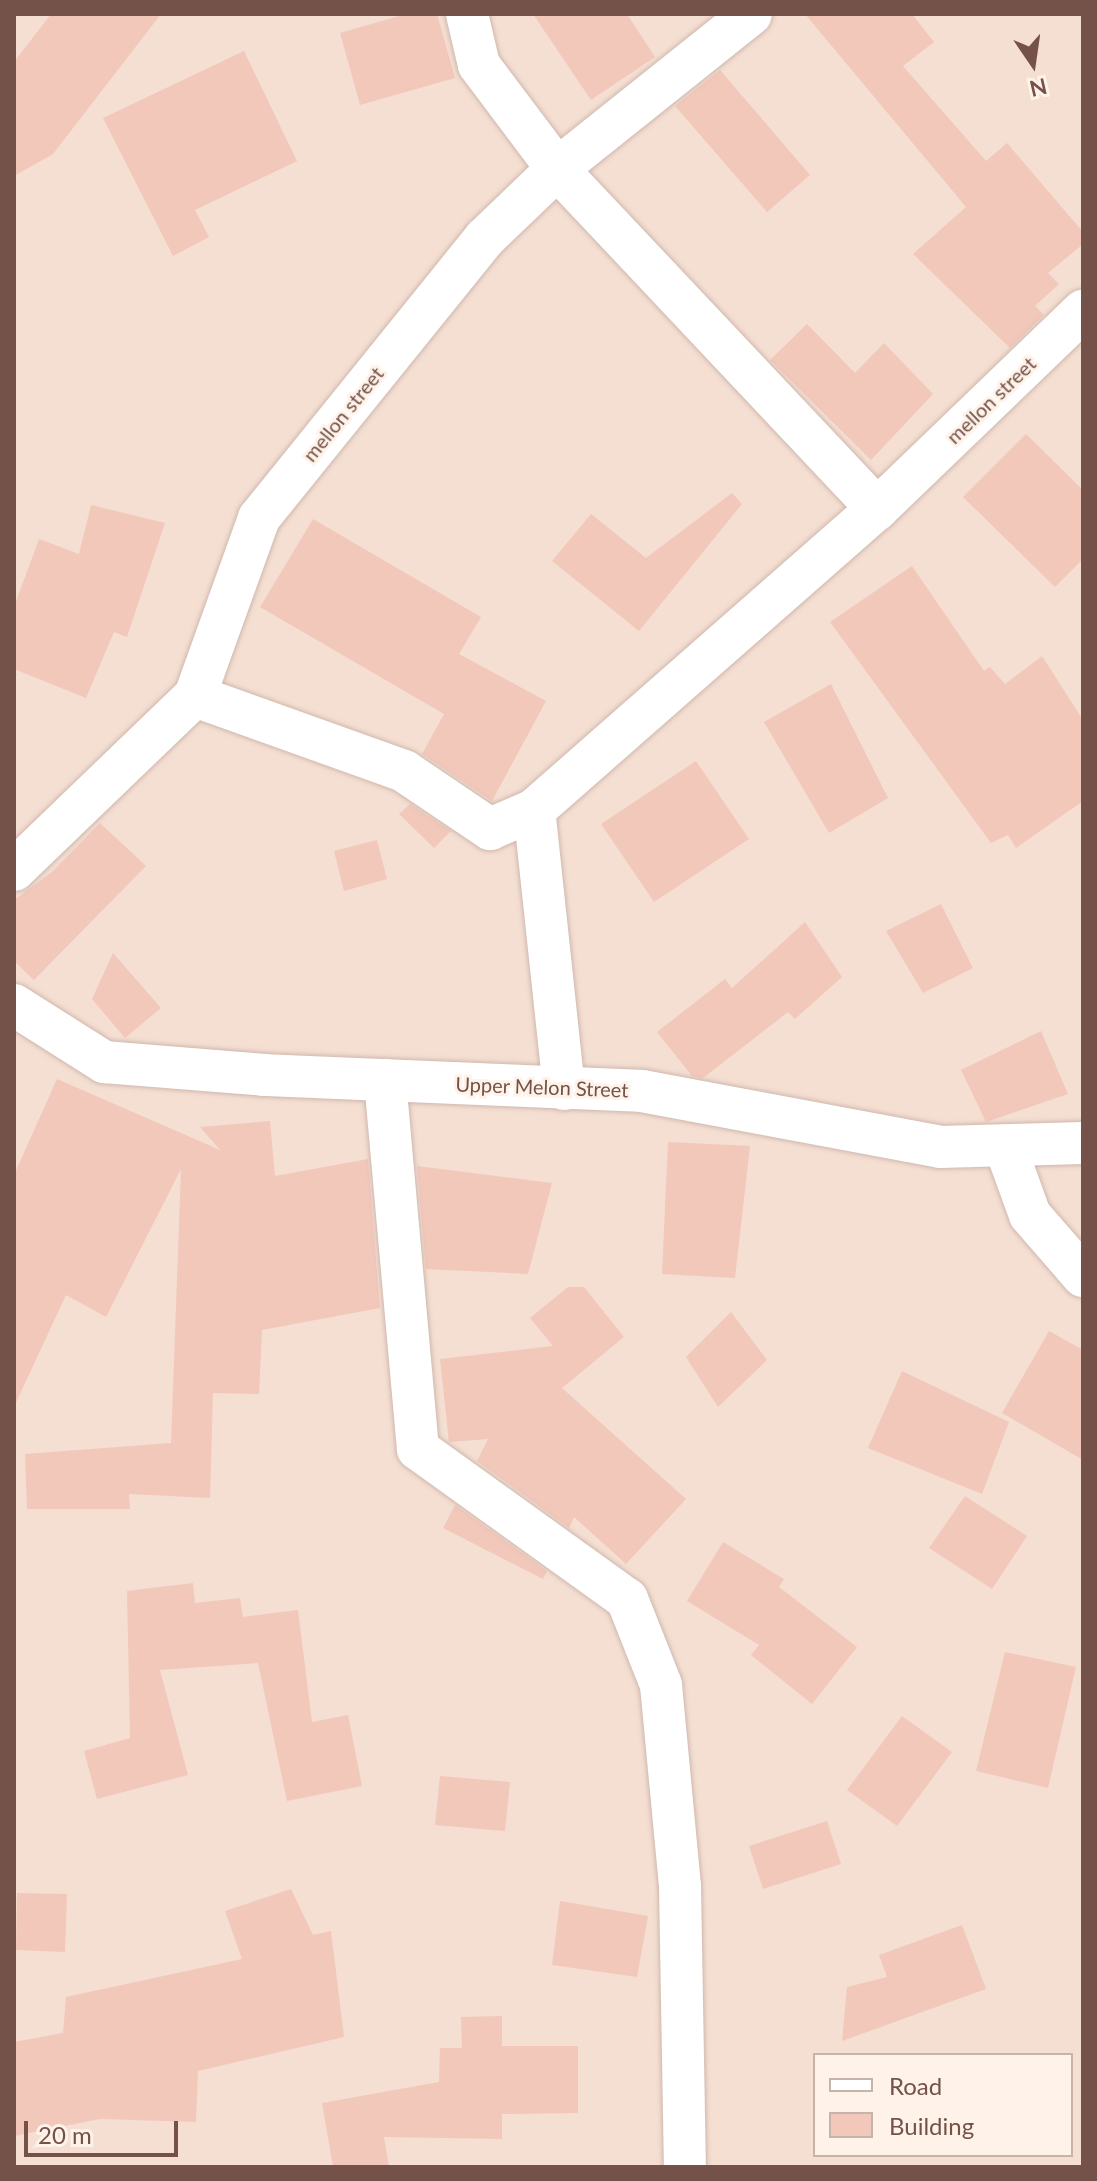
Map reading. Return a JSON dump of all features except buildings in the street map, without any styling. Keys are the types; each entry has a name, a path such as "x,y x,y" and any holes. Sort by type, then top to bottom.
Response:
{"street":[{"path":"467,14 479,65 557,169 877,509"},
{"name":"mellon street","path":"14,870 195,696 259,518 485,238 557,169 751,14"},
{"name":"mellon street","path":"195,696 404,771 490,829 534,810 877,509 1083,311"},
{"path":"534,810 564,1089"},
{"name":"Upper Melon Street","path":"14,1005 104,1062 385,1080 642,1091 940,1147 1083,1143"},
{"path":"385,1080 418,1449 627,1599 661,1685 680,1886 685,2167"},
{"path":"1005,1146 1030,1215 1083,1276"}],"shaded area":[{"path":"14,14 1083,14 1083,2167 14,2167"}]}
